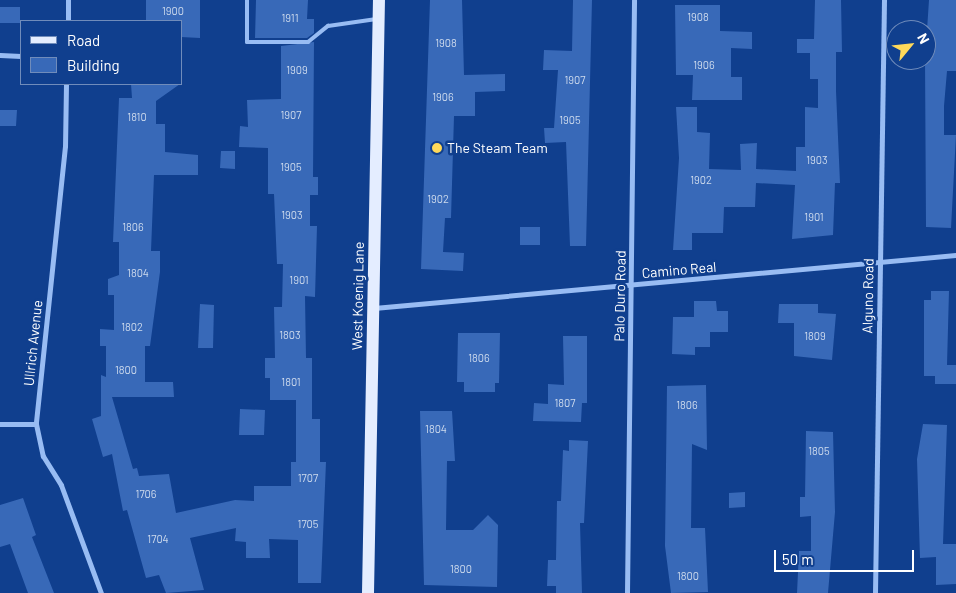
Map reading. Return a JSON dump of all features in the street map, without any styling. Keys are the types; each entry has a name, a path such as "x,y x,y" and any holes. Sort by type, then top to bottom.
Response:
{"main road":[{"name":"West Koenig Lane","path":"368,593 379,0"}],"street":[{"path":"68,0 68,20"},
{"name":"Palo Duro Road","path":"627,593 634,0"},
{"name":"Alguno Road","path":"875,593 884,0"},
{"path":"0,55 20,56"},
{"name":"Ullrich Avenue","path":"66,85 65,146 36,424 43,456 61,485 101,593"},
{"name":"Camino Real","path":"373,308 956,255"},
{"path":"0,424 36,424"}],"lane":[{"path":"247,0 246,42 308,42 328,26 378,19"}],"building":[{"path":"146,0 200,0 200,38 182,37 182,20 146,20"},
{"path":"256,0 308,0 307,19 314,19 314,33 307,38 255,38"},
{"path":"430,0 462,0 464,75 505,74 505,91 475,92 475,116 454,116 451,218 445,218 443,252 464,253 463,271 421,269"},
{"path":"573,0 592,0 586,246 570,246 566,142 545,143 544,128 554,128 558,70 543,70 544,50 572,51"},
{"path":"815,0 841,0 842,52 836,52 840,183 835,183 833,235 792,239 795,185 756,183 755,207 724,207 723,233 692,233 692,250 673,250 679,158 676,107 697,107 697,132 710,133 709,169 741,170 740,144 757,143 756,169 796,171 796,147 805,147 805,107 818,108 818,79 810,79 810,53 797,53 797,39 814,39"},
{"path":"929,0 956,0 956,71 947,71 944,106 944,135 956,135 951,228 926,227 925,70 936,70 936,20 928,20"},
{"path":"675,5 720,5 720,31 752,32 752,49 731,48 731,77 742,77 742,100 692,100 693,75 676,75"},
{"path":"0,7 20,7 20,23 0,23"},
{"path":"314,42 313,177 318,177 318,195 310,195 310,226 317,226 315,297 305,296 306,358 312,358 312,419 320,419 320,462 326,462 321,583 298,583 298,540 269,539 270,558 246,558 246,542 235,541 236,528 190,538 204,590 166,593 159,575 146,578 127,510 123,511 112,454 103,457 92,419 101,416 101,375 106,377 106,346 100,346 100,329 114,330 114,295 108,295 108,279 119,275 119,242 113,242 119,98 132,98 131,85 179,85 156,101 156,124 165,124 165,152 198,155 198,175 154,175 151,251 160,251 160,272 150,346 145,346 145,382 173,382 174,397 112,397 133,469 137,468 139,476 169,474 176,513 235,500 254,501 254,486 291,486 291,462 296,462 296,400 270,400 270,378 265,378 265,358 275,358 274,307 282,307 283,264 277,264 274,194 268,194 268,148 239,147 240,126 248,127 247,100 281,99 281,46"},
{"path":"0,110 17,110 16,126 0,126"},
{"path":"221,151 235,151 235,169 220,168"},
{"path":"520,227 540,227 540,245 520,245"},
{"path":"931,291 949,291 947,365 956,365 956,384 935,384 935,376 924,376 924,300 931,300"},
{"path":"694,301 716,301 717,311 728,311 728,332 710,332 710,347 695,347 695,355 672,354 673,317 694,317"},
{"path":"200,304 214,305 213,348 198,348"},
{"path":"779,304 818,304 818,313 836,314 832,360 794,356 794,323 778,323"},
{"path":"458,333 500,333 499,383 495,383 495,392 464,392 464,382 457,382"},
{"path":"563,336 587,336 587,403 582,403 581,422 533,421 534,403 548,404 548,384 564,385"},
{"path":"706,385 707,450 692,444 691,528 705,528 708,592 671,593 665,546 667,386"},
{"path":"240,409 265,410 264,435 239,435"},
{"path":"420,411 452,411 455,461 447,461 446,530 473,530 488,515 498,525 497,587 424,585"},
{"path":"923,424 947,425 943,544 956,544 956,584 936,585 936,557 920,558 917,459"},
{"path":"806,431 833,432 835,512 828,593 797,593 799,551 811,551 811,516 800,517 800,497 805,497"},
{"path":"569,440 588,441 584,523 580,523 582,593 556,593 556,586 547,586 548,560 556,560 557,501 561,501 563,450 569,451"},
{"path":"745,492 745,507 729,508 729,493"},
{"path":"23,498 36,535 32,537 54,593 28,593 10,544 0,547 0,505"}],"place":[{"name":"The Steam Team","path":"437,148"}]}
